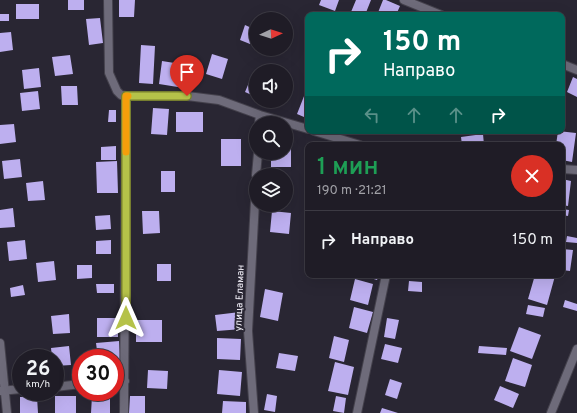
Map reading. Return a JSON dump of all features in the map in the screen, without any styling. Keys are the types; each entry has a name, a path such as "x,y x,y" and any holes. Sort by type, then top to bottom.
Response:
{"street":[{"path":"108,0 109,73 117,91 121,95 187,96 219,100 253,116"},
{"path":"404,0 434,12"},
{"path":"565,65 577,70"},
{"path":"124,413 126,96"},
{"path":"293,126 305,128"},
{"path":"324,134 350,142"},
{"path":"565,169 577,170"},
{"name":"улица Еламан","path":"254,212 248,331 254,413"},
{"path":"357,413 385,278"},
{"path":"0,343 2,391 6,413"},
{"path":"550,413 577,349"},
{"path":"2,391 12,390"}],"building":[{"path":"68,0 84,0 84,10 68,10"},
{"path":"119,0 135,0 134,17 119,17"},
{"path":"321,0 339,0 335,11 319,5"},
{"path":"356,0 371,0 366,12 351,12"},
{"path":"383,0 400,6 397,12 378,12"},
{"path":"16,4 39,4 39,19 16,19"},
{"path":"0,14 9,14 9,21 0,21"},
{"path":"100,18 103,43 89,45 86,19"},
{"path":"245,25 249,27 249,44 240,40"},
{"path":"11,32 13,50 0,52 0,33"},
{"path":"141,45 155,46 153,84 139,83"},
{"path":"212,54 228,59 222,79 206,74"},
{"path":"70,55 73,74 55,76 52,57"},
{"path":"162,61 187,65 184,88 159,84"},
{"path":"39,68 41,87 24,89 22,70"},
{"path":"573,77 577,79 577,97 567,92"},
{"path":"249,82 249,94 245,92"},
{"path":"61,86 77,86 78,105 62,105"},
{"path":"38,91 40,109 22,111 20,93"},
{"path":"305,94 305,114 304,117 297,114"},
{"path":"153,108 169,109 167,135 151,134"},
{"path":"109,110 116,110 116,122 108,122"},
{"path":"176,112 203,112 203,132 176,132"},
{"path":"14,124 16,142 0,144 0,125"},
{"path":"565,132 576,133 572,162 565,161 565,142 556,142 558,134 565,134"},
{"path":"483,134 484,142 462,142 461,137"},
{"path":"221,139 241,139 241,166 221,166"},
{"path":"116,146 116,160 101,160 101,147"},
{"path":"20,159 22,177 4,179 2,161"},
{"path":"271,160 291,160 291,167 271,167"},
{"path":"117,161 118,193 97,193 96,162"},
{"path":"161,171 175,171 175,192 161,192"},
{"path":"565,180 571,181 568,206 565,206"},
{"path":"43,181 45,200 28,201 26,183"},
{"path":"13,208 15,227 0,228 0,210"},
{"path":"565,209 569,210 568,216 565,216"},
{"path":"142,211 159,211 160,233 143,234"},
{"path":"272,212 291,213 289,234 270,232"},
{"path":"110,215 111,229 96,230 95,216"},
{"path":"565,220 566,220 565,240"},
{"path":"567,236 577,238 577,243 566,242"},
{"path":"25,240 27,259 9,261 7,242"},
{"path":"111,240 111,254 96,254 96,241"},
{"path":"565,249 573,250 570,271 565,270"},
{"path":"54,261 56,280 38,282 36,263"},
{"path":"157,264 171,264 171,281 157,281"},
{"path":"77,265 92,265 92,278 77,279"},
{"path":"534,278 554,278 547,305 528,299"},
{"path":"355,279 373,284 368,305 350,300"},
{"path":"409,281 422,282 422,292 408,291"},
{"path":"96,284 114,284 114,293 97,293"},
{"path":"23,285 25,295 11,297 10,288"},
{"path":"265,289 283,293 278,321 260,317"},
{"path":"565,300 577,304 577,311 563,307"},
{"path":"528,305 545,308 543,317 526,314"},
{"path":"354,307 373,312 367,333 349,328"},
{"path":"240,312 242,329 217,331 215,315"},
{"path":"69,314 70,333 53,334 51,316"},
{"path":"97,318 118,318 118,337 97,337"},
{"path":"387,318 399,320 395,339 384,337"},
{"path":"136,320 162,320 162,342 136,342"},
{"path":"519,327 541,335 532,359 510,351"},
{"path":"334,336 349,340 344,362 329,358"},
{"path":"217,338 241,339 240,360 217,359"},
{"path":"119,341 120,349 97,349 96,343"},
{"path":"385,344 402,348 398,363 381,359"},
{"path":"69,346 71,365 64,365 64,349 51,348"},
{"path":"479,346 507,348 506,355 478,353"},
{"path":"279,353 298,356 295,371 276,368"},
{"path":"513,358 532,365 525,387 505,381"},
{"path":"335,362 354,367 348,395 328,391"},
{"path":"148,370 168,371 167,389 147,388"},
{"path":"219,370 242,372 240,396 217,394"},
{"path":"390,379 402,383 397,399 385,395"},
{"path":"500,386 519,394 513,408 494,400"},
{"path":"267,394 277,396 275,412 264,410"},
{"path":"64,396 72,396 72,401 76,401 76,413 55,413 55,401 64,401"},
{"path":"130,396 145,396 145,413 129,413"},
{"path":"336,396 346,398 344,413 333,411"},
{"path":"20,401 37,401 38,413 20,413"},
{"path":"92,401 110,401 110,413 91,413"},
{"path":"223,401 246,402 246,413 222,413"},
{"path":"382,408 398,413 380,413"}],"slow traffic":[{"path":"126,152 126,96 128,96"}],"route":[{"path":"126,318 126,96 187,96"}]}
